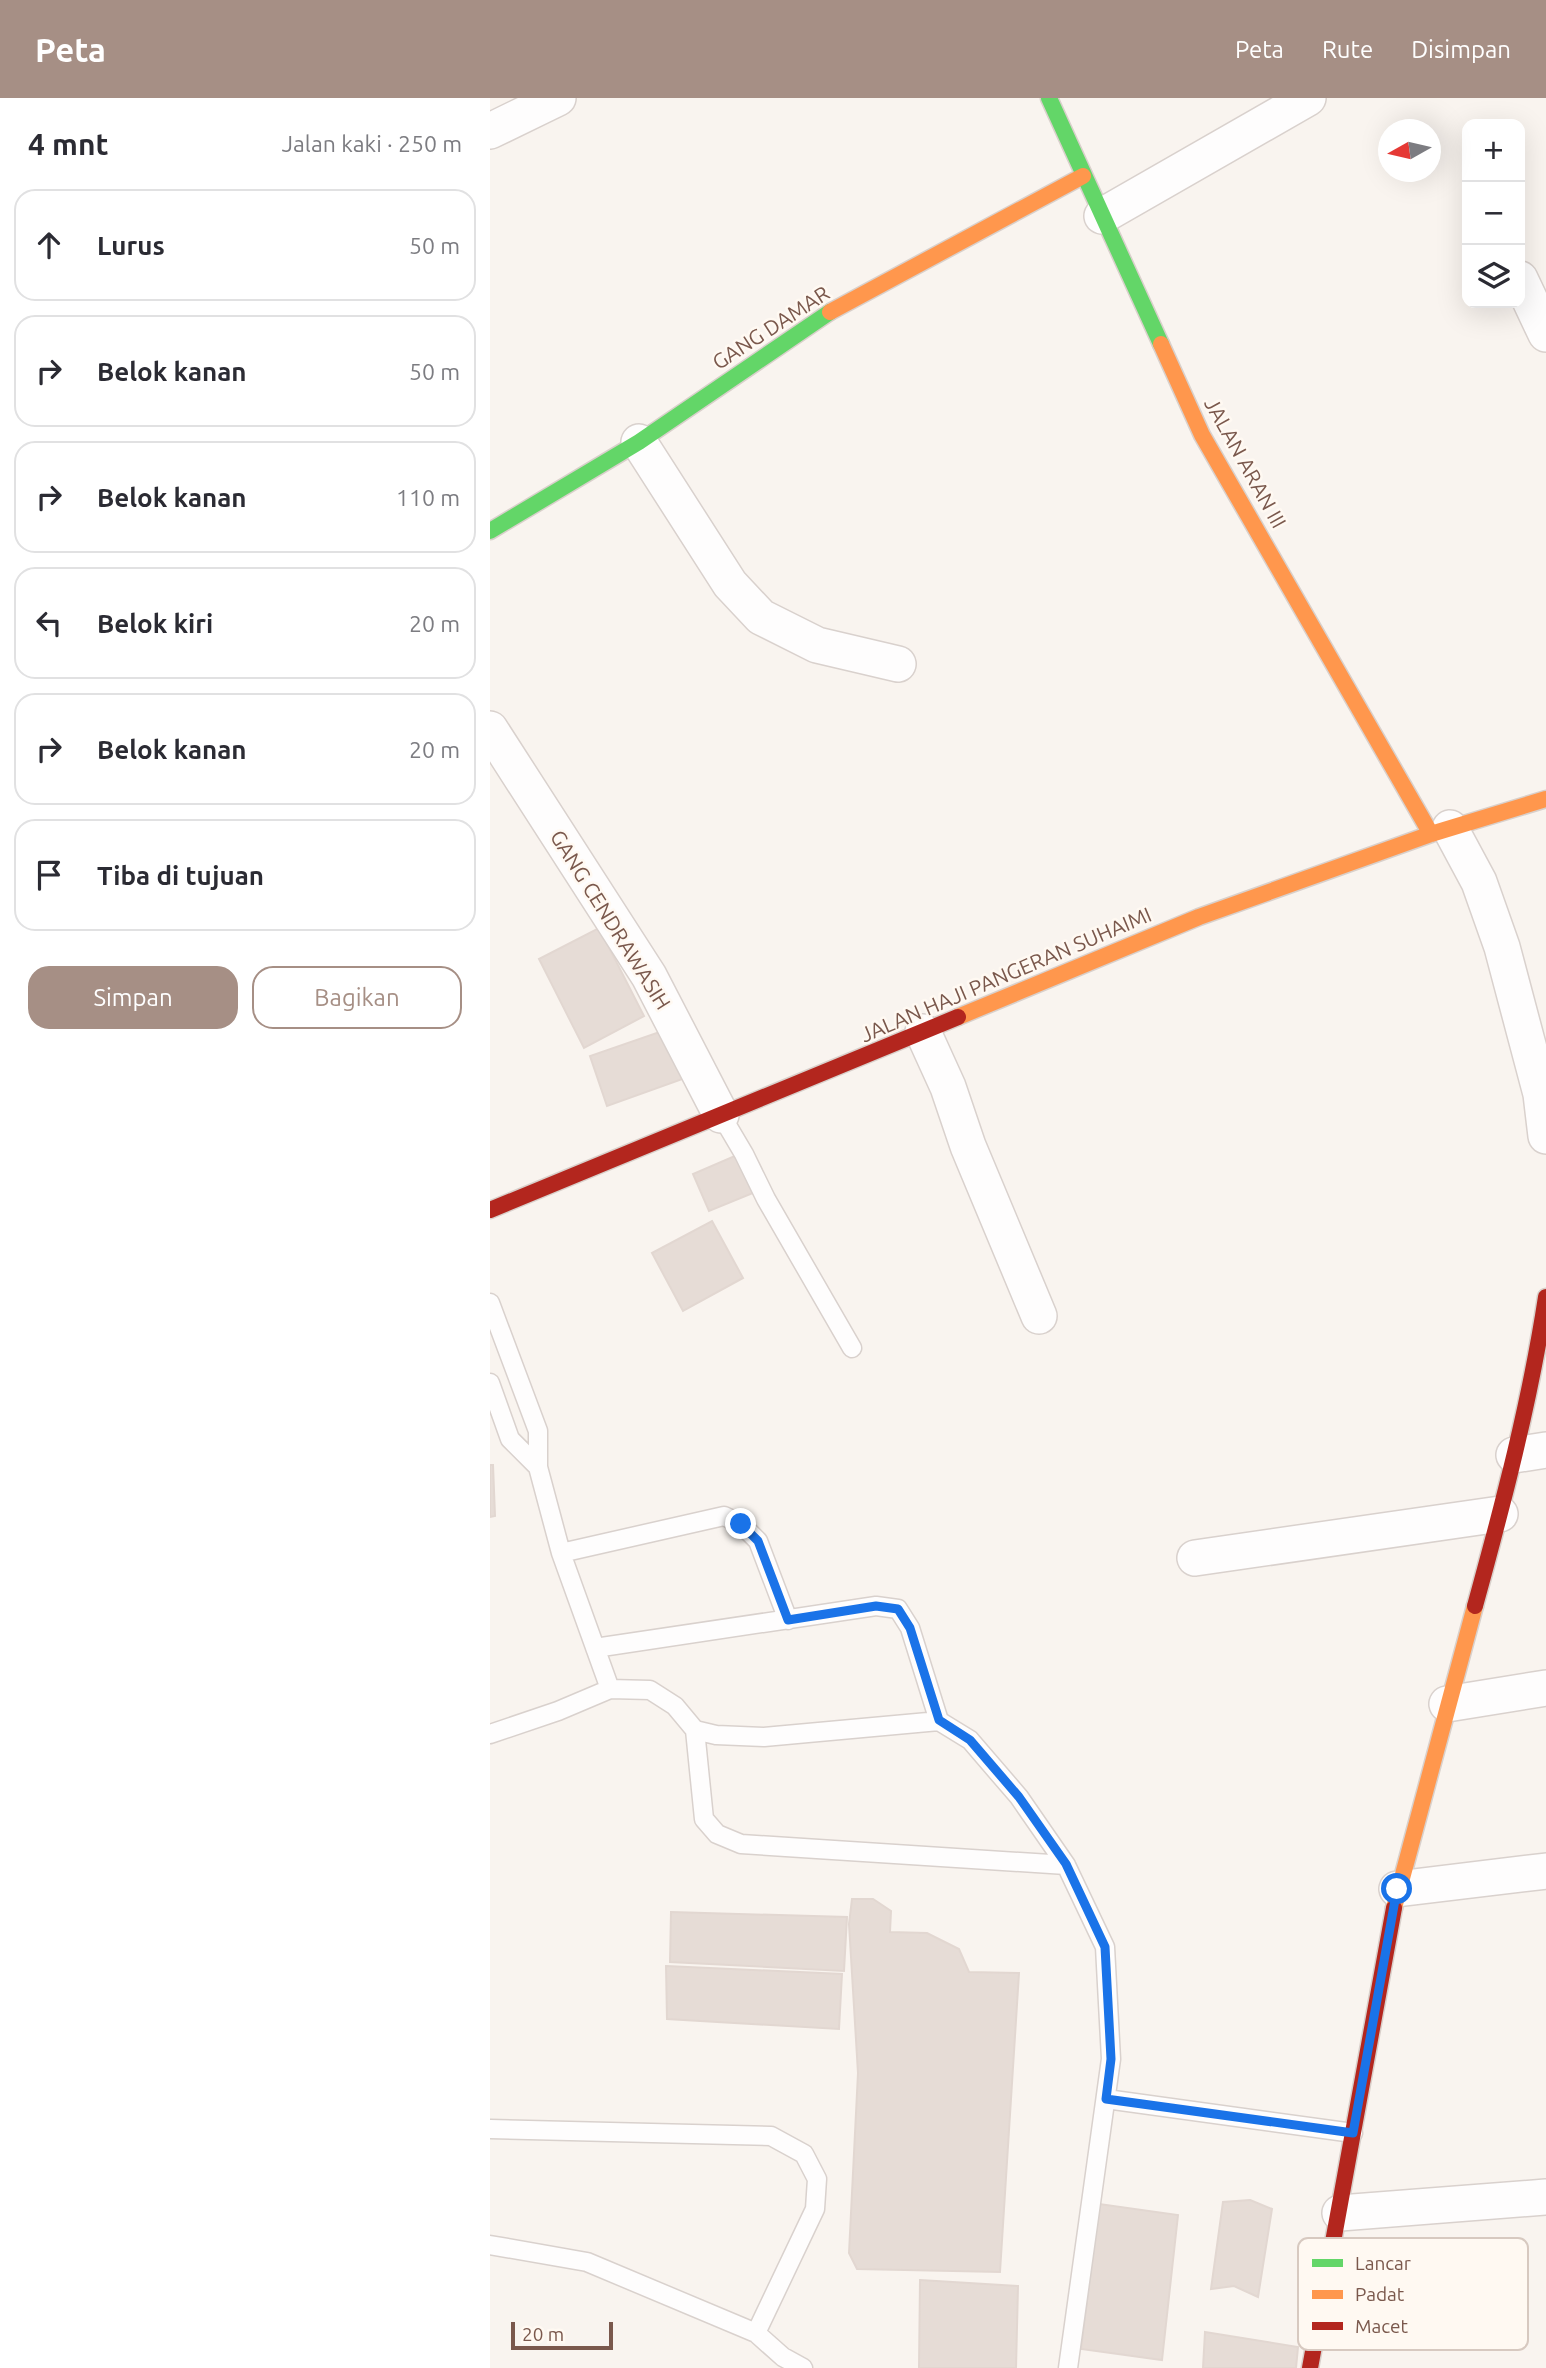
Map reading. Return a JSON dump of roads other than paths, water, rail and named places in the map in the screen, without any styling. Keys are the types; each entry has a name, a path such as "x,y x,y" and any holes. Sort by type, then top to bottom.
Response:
{"street":[{"path":"490,131 558,98"},
{"name":"JALAN ARAN III","path":"1049,98 1202,435 1440,831"},
{"path":"1102,216 1308,98"},
{"name":"GANG DAMAR","path":"490,531 639,442 828,313 1083,176"},
{"path":"1525,290 1546,334"},
{"path":"639,442 730,584 761,617 817,645 898,664"},
{"name":"GANG CENDRAWASIH","path":"490,729 649,976 721,1115"},
{"name":"JALAN HAJI PANGERAN SUHAIMI","path":"490,1210 1199,917 1440,831 1546,799"},
{"path":"1440,831 1479,882 1502,947 1541,1094 1546,1136"},
{"path":"923,1032 948,1087 968,1146 1040,1316"},
{"path":"1335,2238 1397,1889 1500,1514 1530,1453 1535,1367 1546,1297"},
{"path":"1195,1558 1500,1514"},
{"path":"1447,1704 1546,1688"},
{"path":"1397,1889 1546,1871"},
{"path":"1340,2213 1546,2197"},
{"path":"1310,2368 1313,2350"}],"lane":[{"path":"721,1115 852,1348"},
{"path":"490,1303 538,1431 538,1467 561,1553 610,1689"},
{"path":"490,1383 510,1439 538,1467"},
{"path":"561,1553 724,1516 741,1524 758,1541 788,1620"},
{"path":"596,1648 876,1606 898,1609 910,1628 939,1720"},
{"path":"490,1734 558,1711 610,1689 650,1690 675,1706 695,1730 704,1819 718,1834 740,1844 1066,1864"},
{"path":"695,1730 716,1735 764,1737 939,1720 970,1740 1019,1797 1066,1864 1105,1947 1111,2059 1068,2368"},
{"path":"1106,2099 1353,2133"},
{"path":"490,2129 771,2136 803,2154 817,2179 815,2209 756,2333"},
{"path":"490,2245 587,2262 756,2333 783,2357 803,2368"}]}
